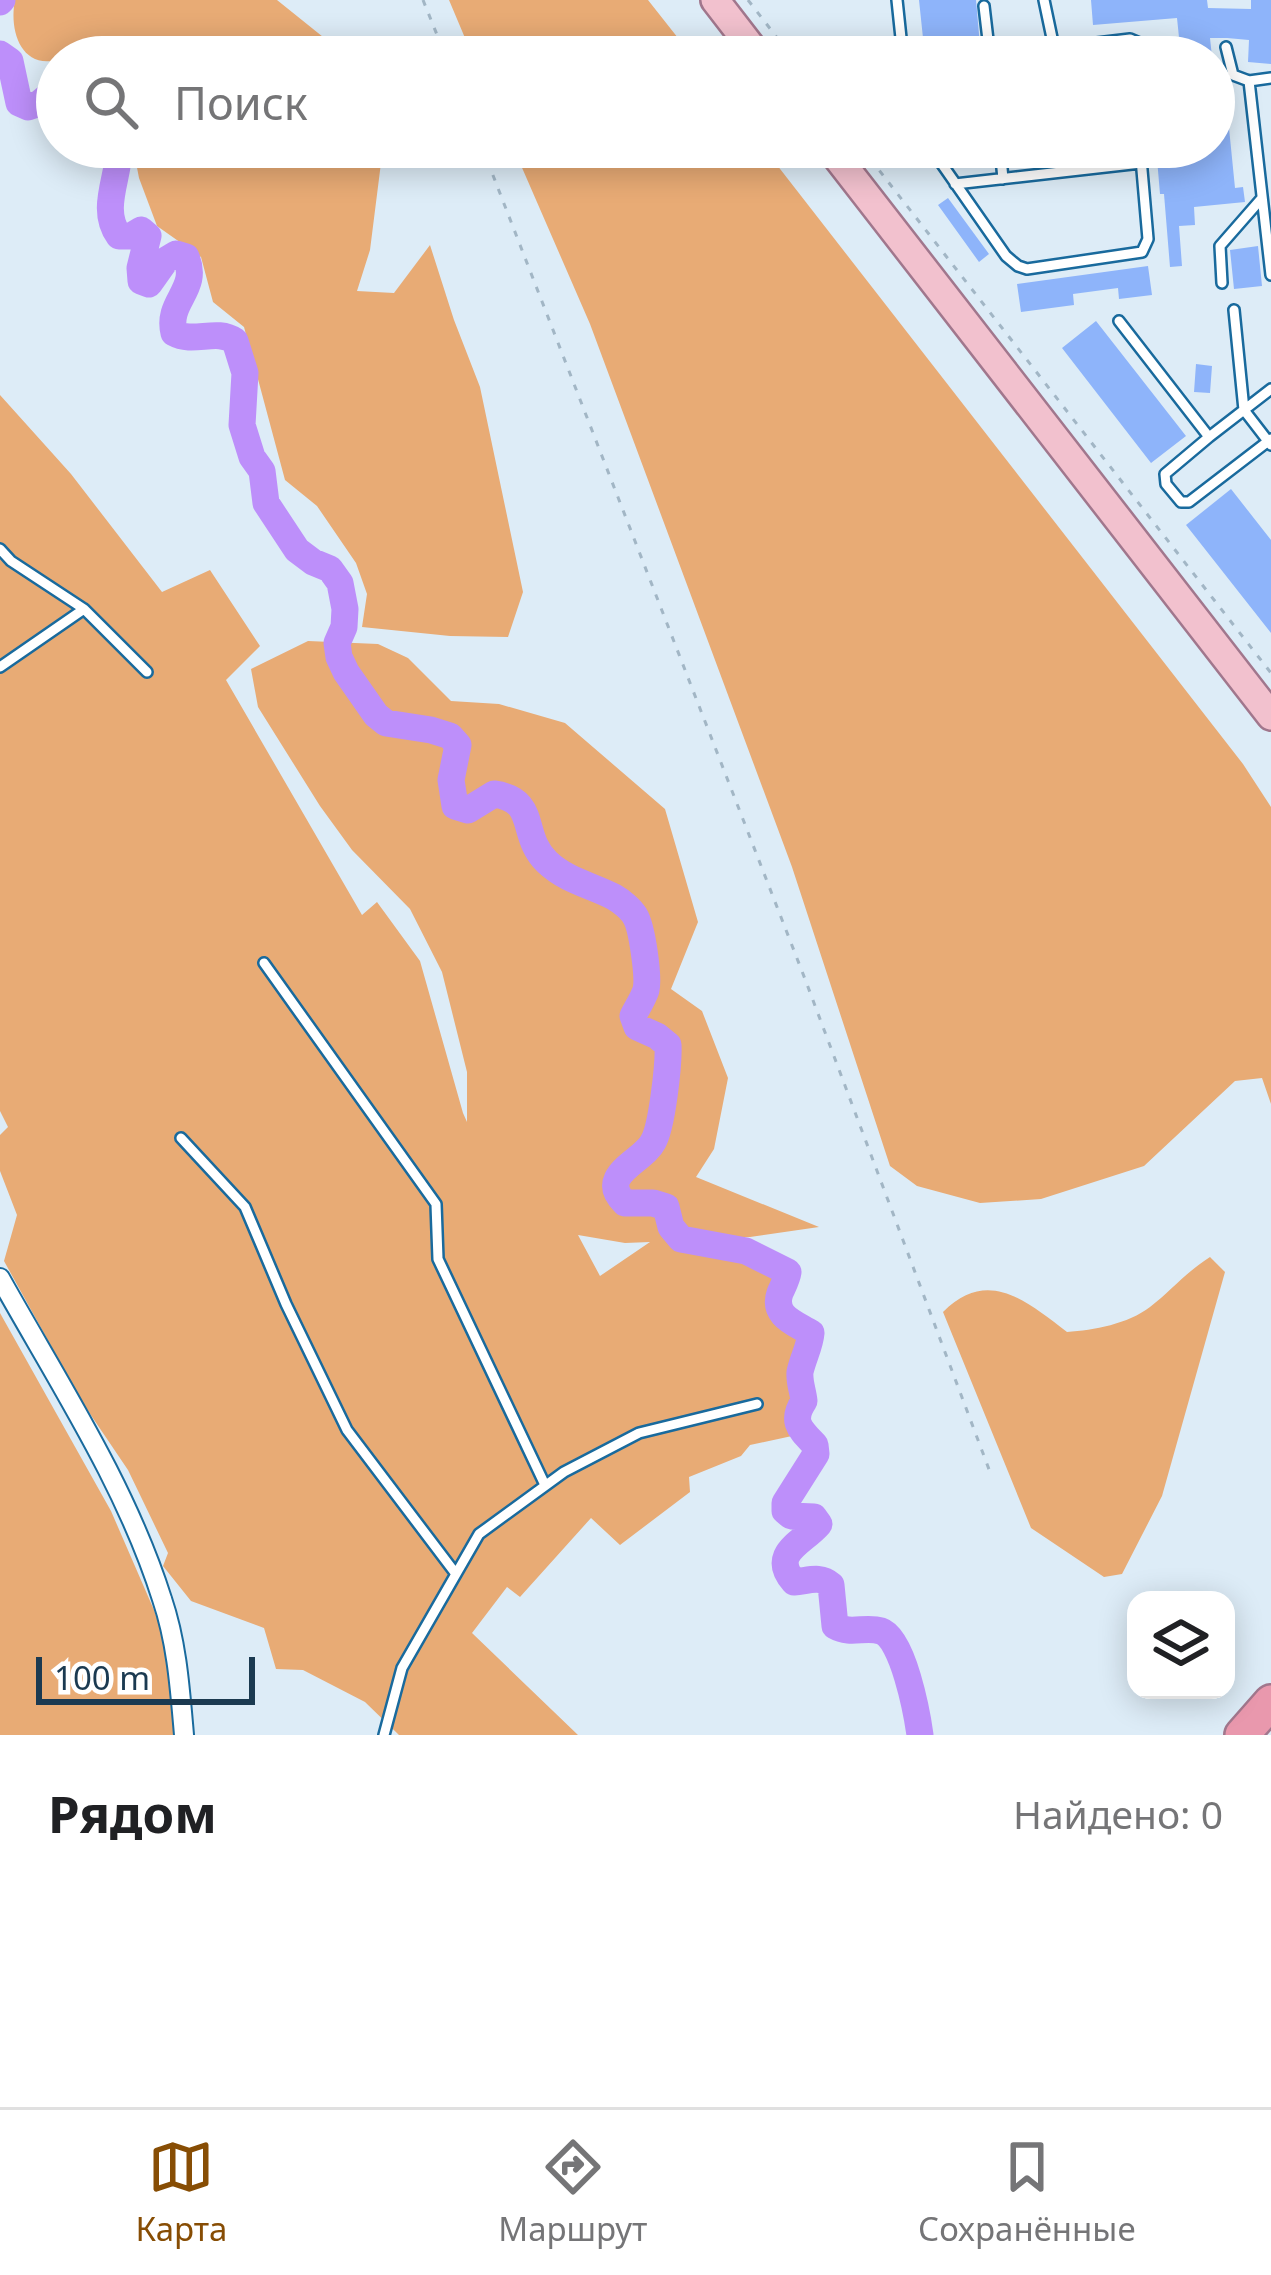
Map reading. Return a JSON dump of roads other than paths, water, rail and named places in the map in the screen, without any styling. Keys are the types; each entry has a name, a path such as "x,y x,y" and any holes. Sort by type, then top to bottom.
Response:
{"highway":[{"path":"1242,1735 1271,1702"}],"main road":[{"path":"715,0 743,36"},
{"path":"846,168 1270,715"}],"street":[{"path":"0,1278 131,1514 163,1600 176,1652 184,1735"}],"lane":[{"path":"897,0 901,36"},
{"path":"1044,0 1051,36"},
{"path":"984,6 988,36"},
{"path":"1235,76 1249,81 1271,78"},
{"path":"1249,81 1265,190 1271,275"},
{"path":"944,168 1006,256 1027,268 1142,251 1148,239 1141,168"},
{"path":"1002,168 1003,179"},
{"path":"955,184 1095,168"},
{"path":"1222,283 1220,246 1265,190"},
{"path":"1234,310 1244,410 1270,442 1190,502 1181,502 1166,484 1166,474 1209,437 1244,410 1271,389"},
{"path":"1119,321 1209,437"},
{"path":"0,548 11,561 84,609 147,672"},
{"path":"0,667 84,609"},
{"path":"264,963 436,1204 438,1259 545,1485"},
{"path":"181,1138 245,1207 347,1430 456,1574"},
{"path":"384,1735 402,1668 479,1534 564,1472 639,1432 757,1404"}],"waterway":[{"path":"0,54 10,61 19,103 36,104"},
{"path":"116,168 110,204 113,226 119,236 141,230 148,236 141,281 149,284 176,254 186,257 189,278 174,312 174,333 235,341 245,373 242,425 262,471 266,503 297,550 330,569 340,583 345,609 337,643 346,672 386,723 431,730 450,736 458,745 451,780 455,806 468,810 494,794 517,803 547,862 617,899 635,916 647,984 633,1016 637,1027 668,1045 667,1066 653,1142 618,1177 617,1193 625,1203 666,1207 671,1227 681,1239 746,1251 788,1272 779,1308 811,1333 800,1372 804,1401 798,1420 816,1454 785,1503 785,1511 791,1516 814,1517 819,1524 791,1549 787,1572 794,1582 818,1579 831,1585 835,1626 881,1631 889,1637 908,1677 920,1735"}]}
